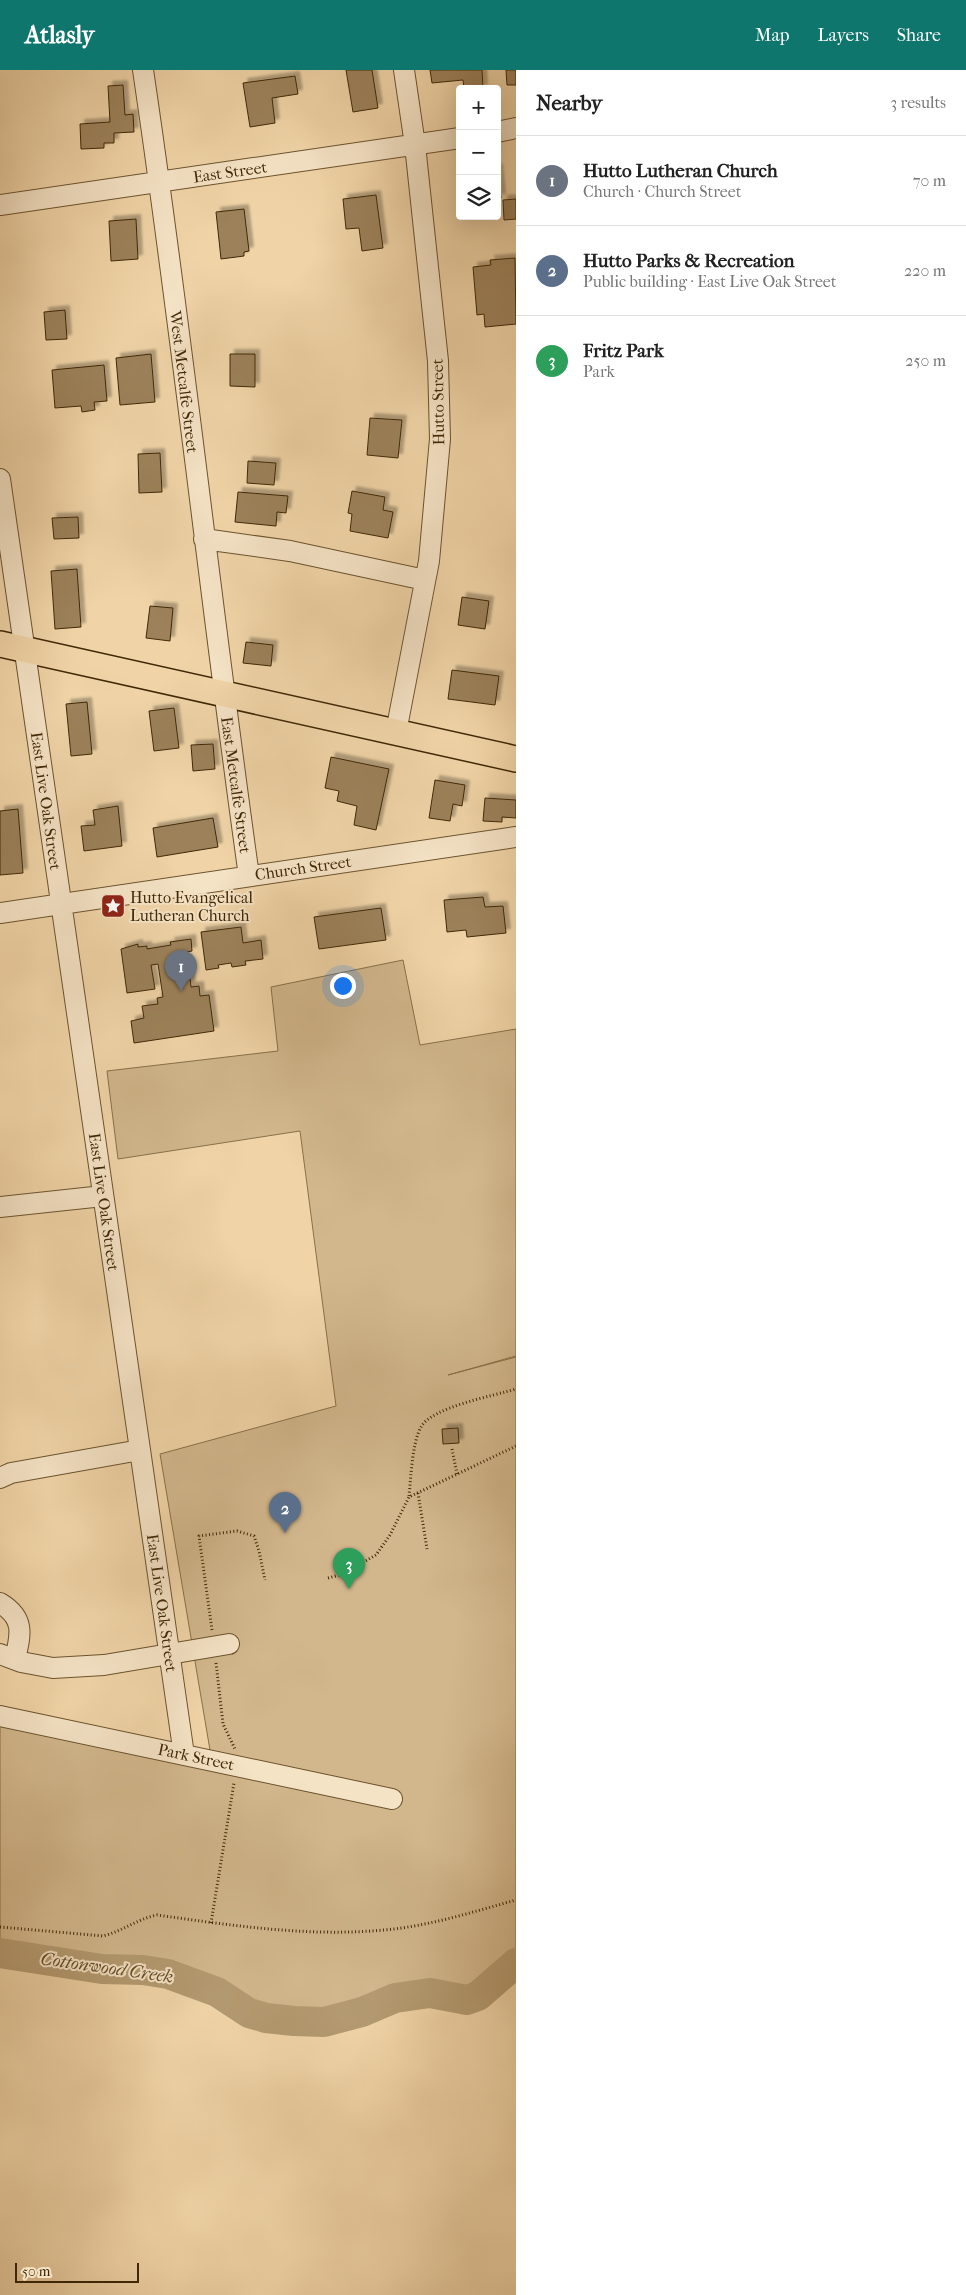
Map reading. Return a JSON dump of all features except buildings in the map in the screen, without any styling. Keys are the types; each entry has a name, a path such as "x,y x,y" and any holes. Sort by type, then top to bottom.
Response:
{"main road":[{"path":"0,644 516,759"}],"street":[{"name":"West Metcalfe Street","path":"143,70 160,182 223,694"},
{"name":"Hutto Street","path":"396,732 429,561 440,439 438,361 415,145 404,70"},
{"path":"501,131 516,128"},
{"name":"East Street","path":"0,205 456,139"},
{"name":"East Live Oak Street","path":"0,479 184,1755"},
{"path":"204,539 290,551 425,580"},
{"name":"East Metcalfe Street","path":"223,694 249,876"},
{"name":"Church Street","path":"0,913 516,837"},
{"path":"0,1207 103,1196"},
{"path":"0,1478 11,1473 140,1450"},
{"path":"0,1603 13,1611 18,1624 19,1640 8,1657 53,1668 104,1666 169,1652 222,1645"},
{"name":"Park Street","path":"0,1716 392,1799"}],"path":[{"path":"328,1578 343,1574 376,1555 385,1544 409,1497 413,1457 421,1427 436,1413 516,1389"},
{"path":"409,1497 516,1446"},
{"path":"452,1449 457,1474"},
{"path":"418,1492 427,1549"},
{"path":"211,1923 235,1766 235,1747 223,1724 222,1645 200,1536 237,1531 254,1536 265,1580"},
{"path":"0,1927 103,1936 116,1933 143,1918 157,1915 275,1931 331,1933 395,1929 453,1918 516,1900"}],"shaded area":[{"path":"403,960 420,1045 516,1029 516,1356 448,1375 516,1357 516,1961 480,1995 403,1997 335,2022 279,2023 194,1989 127,1969 0,1958 0,1724 213,1768 160,1454 336,1406 300,1131 118,1159 107,1071 278,1051 271,987"}],"waterway":[{"name":"Cottonwood Creek","path":"0,1953 102,1969 143,1970 168,1974 217,1992 249,2013 266,2018 324,2022 362,2012 395,1998 430,1993 467,2000 478,1996 516,1963"}],"place":[{"name":"Hutto Evangelical Lutheran Church","path":"113,906"},
{"name":"Hutto Lutheran Church","path":"181,991"},
{"name":"Hutto Parks & Recreation","path":"285,1533"},
{"name":"Fritz Park","path":"349,1589"}]}
